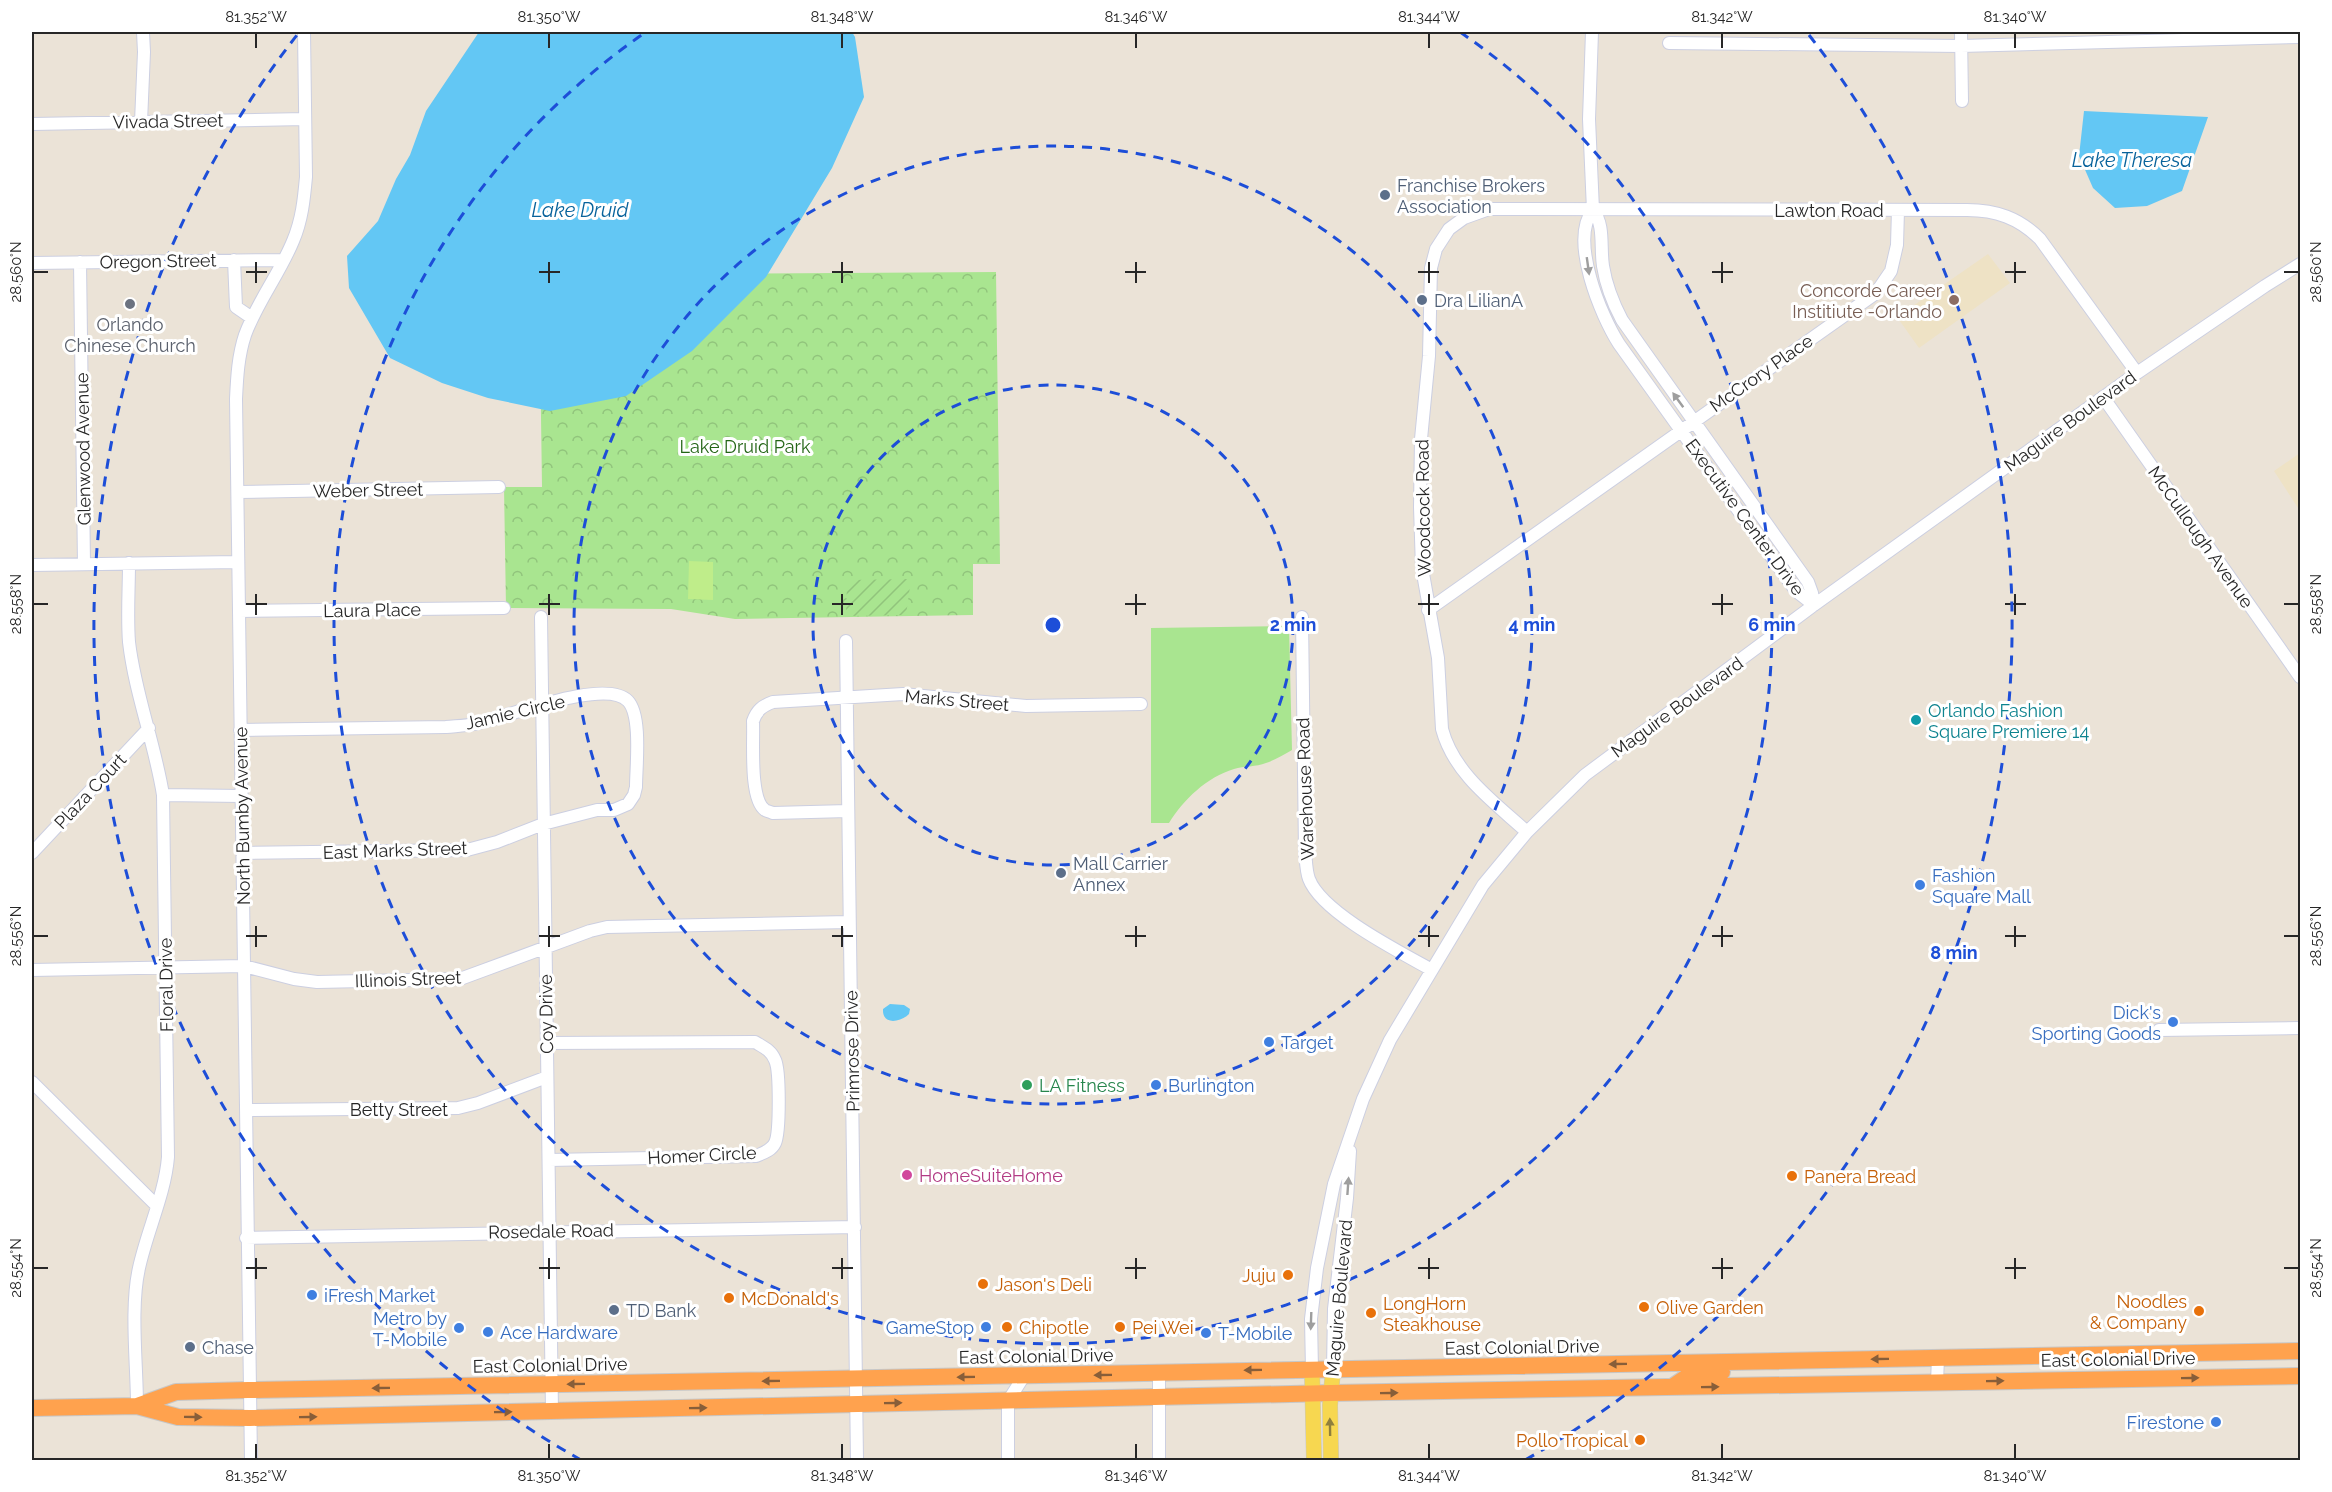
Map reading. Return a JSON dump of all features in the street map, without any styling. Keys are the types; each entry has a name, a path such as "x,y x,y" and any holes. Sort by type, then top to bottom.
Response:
{"highway":[{"name":"East Colonial Drive","path":"137,1406 176,1392 248,1390 2301,1352"},
{"path":"1672,1388 1691,1374 1746,1371 1761,1361"},
{"path":"1515,1390 1530,1380 1656,1378 1677,1363"},
{"name":"East Colonial Drive","path":"32,1408 137,1406 177,1417 250,1418 1331,1393 2301,1376"}],"main road":[{"name":"Maguire Boulevard","path":"1312,1370 1314,1461"},
{"name":"Maguire Boulevard","path":"1331,1461 1333,1370"}],"street":[{"path":"141,122 143,32"},
{"name":"North Bumby Avenue","path":"251,1461 246,1238 237,371 252,318 294,239 304,200 304,32"},
{"name":"Executive Center Drive","path":"1592,32 1589,119 1593,210 1600,222 1603,265 1616,307 1629,332 1808,582 1814,604"},
{"path":"1961,32 1962,101"},
{"path":"1669,43 1961,46 2301,37"},
{"name":"Vivada Street","path":"32,124 305,119"},
{"name":"Lawton Road","path":"1449,229 1464,218 1489,209 1898,210 1986,211 2001,214 2022,224 2046,245 2137,373"},
{"name":"Executive Center Drive","path":"1593,210 1586,222 1586,248 1590,277 1600,310 1619,344 1796,591 1814,604"},
{"name":"McCrory Place","path":"1428,610 1876,293 1891,271 1897,244 1898,210"},
{"name":"Woodcock Road","path":"1449,229 1436,249 1430,275 1429,345 1421,439 1420,507 1422,568 1438,658 1442,729 1456,762 1473,782 1527,832"},
{"path":"234,260 236,307 252,318"},
{"name":"Oregon Street","path":"32,263 284,260"},
{"name":"Glenwood Avenue","path":"80,262 84,564"},
{"name":"Maguire Boulevard","path":"1312,1370 1311,1319 1317,1268 1334,1184 1363,1099 1390,1040 1483,885 1527,832 1585,775 1814,604 2137,373 2301,264"},
{"name":"McCullough Avenue","path":"2103,397 2301,677"},
{"name":"Weber Street","path":"238,492 499,487"},
{"path":"32,564 238,562"},
{"name":"Floral Drive","path":"129,563 129,641 137,684 158,762 163,795 168,1157 166,1177 138,1270 135,1308 137,1406"},
{"name":"Laura Place","path":"239,611 504,608"},
{"name":"Coy Drive","path":"541,617 552,1411"},
{"name":"Warehouse Road","path":"1302,617 1305,851 1309,880 1323,900 1346,919 1432,970"},
{"name":"Primrose Drive","path":"846,641 857,1461"},
{"name":"Jamie Circle","path":"240,730 446,727 474,724 542,704 604,693 619,695 629,702 635,714 636,787"},
{"name":"Marks Street","path":"848,811 773,813 764,809 757,799 755,788 753,722 756,713 764,705 773,702 903,694 1026,706 1141,704"},
{"name":"Plaza Court","path":"32,853 149,728"},
{"name":"East Marks Street","path":"242,854 467,850 497,842 543,824 597,810 614,810 628,804 636,787"},
{"path":"163,795 242,796"},
{"name":"Illinois Street","path":"32,970 244,966 294,980 317,982 460,979 590,930 607,927 849,922"},
{"path":"2159,1030 2301,1028"},
{"name":"Homer Circle","path":"546,1043 755,1042 768,1050 776,1061 779,1072 775,1143 768,1151 756,1156 549,1160"},
{"name":"Betty Street","path":"246,1110 458,1108 478,1103 547,1077"},
{"path":"32,1082 156,1205"},
{"name":"Maguire Boulevard","path":"1333,1370 1335,1309 1351,1135"},
{"name":"Rosedale Road","path":"246,1238 855,1227"},
{"path":"1937,1382 1938,1358"},
{"path":"1159,1374 1159,1461"},
{"path":"1008,1461 1008,1401 1024,1376"}],"shaded area":[{"name":"Concorde Career Institiute -Orlando","path":"1988,254 2010,283 1919,348 1897,317"},
{"path":"2300,453 2300,511 2274,471"}],"green space":[{"name":"Lake Druid Park","path":"996,272 1000,564 973,564 973,615 735,619 671,609 506,608 504,487 542,487 539,275"},
{"path":"689,561 713,562 713,600 688,599"},
{"path":"911,579 906,615 846,616 847,580"},
{"path":"1289,626 1292,750 1266,763 1234,769 1214,778 1197,790 1181,806 1169,823 1151,823 1151,628"}],"water":[{"name":"Lake Druid","path":"479,32 852,32 855,37 864,97 832,168 766,277 692,351 626,396 550,411 488,398 442,383 390,358 349,288 347,256 378,221 396,179 410,155 426,111"},
{"name":"Lake Theresa","path":"2084,111 2208,117 2182,191 2147,206 2115,208 2093,188 2079,156"},
{"path":"890,1004 904,1005 910,1009 909,1014 901,1019 889,1020 883,1009"}],"place":[{"name":"Franchise Brokers Association","path":"1385,195"},
{"name":"Dra LilianA","path":"1422,300"},
{"name":"Concorde Career Institiute -Orlando","path":"1954,300"},
{"name":"Orlando Chinese Church","path":"130,304"},
{"name":"Orlando Fashion Square Premiere 14","path":"1916,720"},
{"name":"Mall Carrier Annex","path":"1061,873"},
{"name":"Fashion Square Mall","path":"1920,885"},
{"name":"Dick's Sporting Goods","path":"2173,1022"},
{"name":"Target","path":"1269,1042"},
{"name":"LA Fitness","path":"1027,1085"},
{"name":"Burlington","path":"1156,1085"},
{"name":"HomeSuiteHome","path":"907,1175"},
{"name":"Panera Bread","path":"1792,1176"},
{"name":"Juju","path":"1288,1275"},
{"name":"Jason's Deli","path":"983,1284"},
{"name":"iFresh Market","path":"312,1295"},
{"name":"McDonald's","path":"729,1298"},
{"name":"Olive Garden","path":"1644,1307"},
{"name":"TD Bank","path":"614,1310"},
{"name":"Noodles & Company","path":"2199,1311"},
{"name":"LongHorn Steakhouse","path":"1371,1313"},
{"name":"GameStop","path":"986,1327"},
{"name":"Chipotle","path":"1007,1327"},
{"name":"Pei Wei","path":"1120,1327"},
{"name":"Metro by T-Mobile","path":"459,1328"},
{"name":"Ace Hardware","path":"488,1332"},
{"name":"T-Mobile","path":"1206,1333"},
{"name":"Chase","path":"190,1347"},
{"name":"Firestone","path":"2216,1422"},
{"name":"Pollo Tropical","path":"1640,1440"}]}
